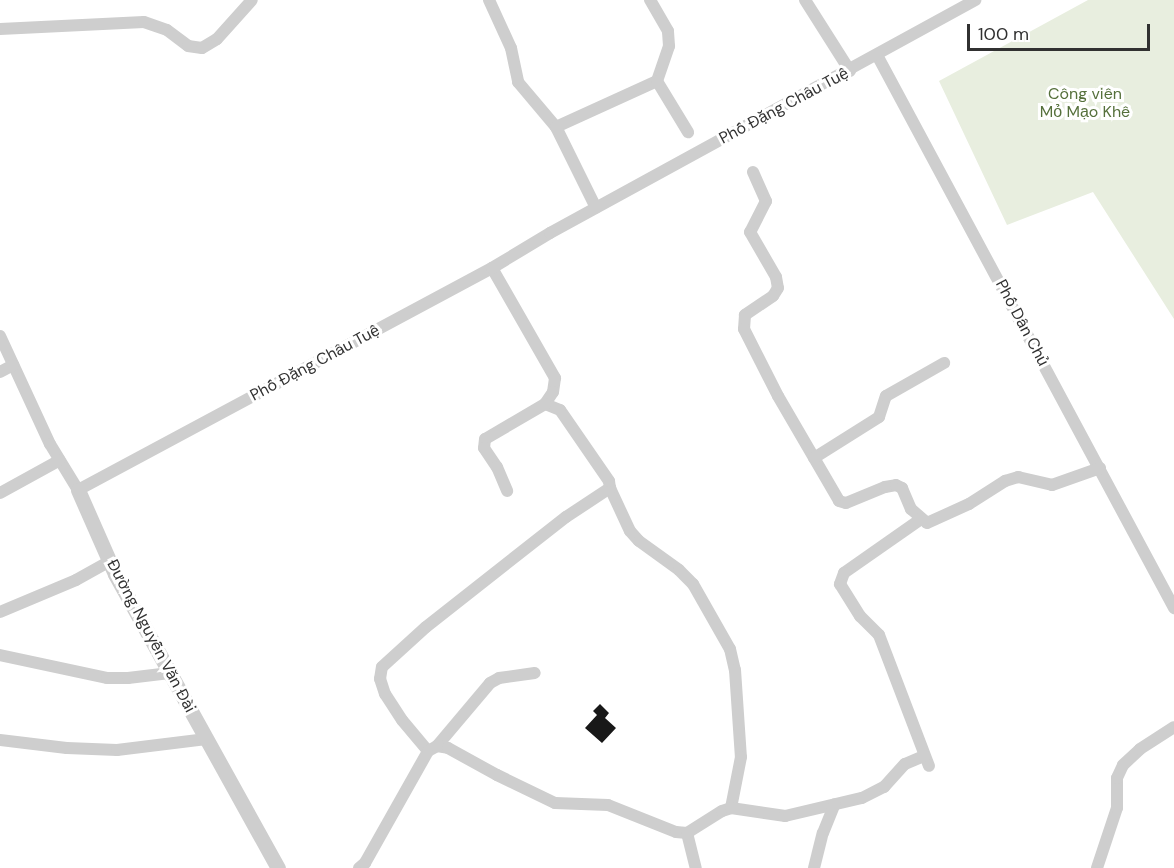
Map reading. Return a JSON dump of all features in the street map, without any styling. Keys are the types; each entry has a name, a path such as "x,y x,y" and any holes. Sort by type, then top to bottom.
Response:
{"street":[{"path":"0,29 144,22 166,30 188,45 202,48 217,39 252,0"},
{"path":"489,0 511,48 518,82 556,127 594,209"},
{"path":"556,127 657,81 669,46 668,31 650,0"},
{"path":"805,0 850,70"},
{"name":"Phố Đặng Châu Tuệ","path":"78,490 492,268 550,233 975,0"},
{"name":"Phố Dân Chủ","path":"877,55 1100,468 1171,590 1174,608"},
{"path":"657,81 688,132"},
{"path":"753,172 766,201 750,232 776,277 778,288 773,296 745,315 744,329 778,396 839,501 846,503 885,487 896,485 902,488 911,509 927,523 945,516 1005,481 1018,477 1052,485 1100,468"},
{"path":"492,268 555,378 553,392 546,404 485,439 484,448 497,467 507,491"},
{"name":"Đường Nguyễn Văn Đài","path":"0,336 60,460 78,490 110,561 278,868"},
{"path":"814,458 879,417 886,396 944,363"},
{"path":"0,372 13,365"},
{"path":"546,404 560,410 609,481 630,531 644,546 679,570 693,584 730,649 735,670 741,757 731,808"},
{"path":"0,493 60,460"},
{"path":"610,488 566,517 426,627 382,666 380,679 385,693 433,748 448,748 496,775 555,803 608,804 676,832 687,833 722,811 731,808 785,816 862,798 884,787 905,764 926,761 879,635 860,616 840,584 844,573 921,519"},
{"path":"0,612 76,580 110,561"},
{"path":"0,655 106,678 170,673"},
{"path":"359,868 365,863 433,748 490,683 499,678 535,673"},
{"path":"1097,868 1117,808 1118,778 1124,765 1140,749 1174,727"},
{"path":"0,740 48,747 117,750 207,739"},
{"path":"814,868 823,833 835,804"},
{"path":"687,833 696,868"}],"green space":[{"name":"Công viên Mỏ Mạo Khê","path":"1088,0 1174,0 1174,319 1093,192 1007,225 939,81"}],"building":[{"path":"600,704 609,713 605,718 616,728 602,743 585,728 597,715 593,711"}]}
